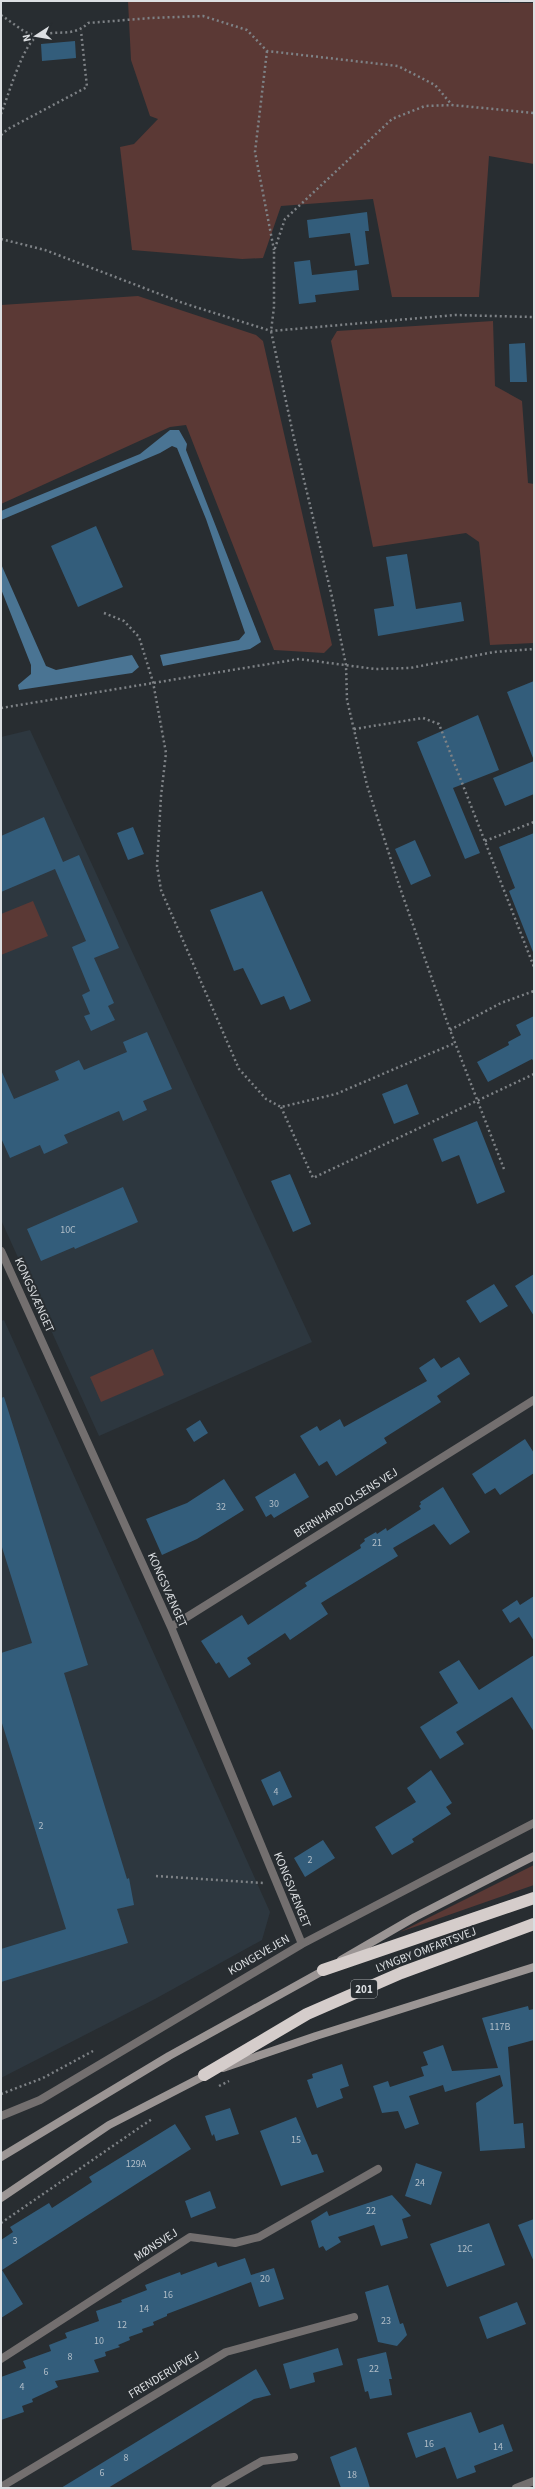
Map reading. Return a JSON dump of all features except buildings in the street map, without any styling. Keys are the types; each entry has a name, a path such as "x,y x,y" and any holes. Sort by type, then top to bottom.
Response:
{"highway":[{"path":"323,1970 534,1898"},
{"name":"LYNGBY OMFARTSVEJ","path":"204,2075 307,2014 401,1973 534,1924"}],"main road":[{"path":"1,2157 169,2056 323,1970 415,1916 534,1856"},
{"name":"201","path":"1,2198 109,2125 204,2075 316,2036 534,1967"}],"street":[{"name":"KONGSVÆNGET","path":"1,1251 171,1627 302,1944"},
{"name":"BERNHARD OLSENS VEJ","path":"171,1627 534,1400"},
{"name":"KONGEVEJEN","path":"1,2116 40,2100 302,1944 534,1823"},
{"name":"MØNSVEJ","path":"1,2359 190,2237 235,2243 259,2237 378,2169"},
{"name":"FRENDERUPVEJ","path":"1,2487 226,2352 354,2317"},
{"path":"215,2488 262,2461 294,2457"},
{"path":"516,2488 534,2481"}],"path":[{"path":"1,15 25,32 38,36 81,31 88,23 203,16 246,30 267,51 398,66 435,85 452,105"},
{"path":"1,135 8,129 87,87 81,31"},
{"path":"1,114 29,44 38,36"},
{"path":"267,51 255,152 274,251 274,307 271,331 346,665 347,700 367,785 392,864 450,1030 504,1169"},
{"path":"274,251 285,219 392,119 425,106 452,105 534,112"},
{"path":"1,239 45,250 183,304 271,331 455,315 534,317"},
{"path":"104,613 124,621 139,637 153,682 166,753 161,796 157,866 161,890 240,1069 266,1099 281,1107 312,1178 534,1074"},
{"path":"1,708 299,659 375,670 410,668 494,652 534,650"},
{"path":"354,729 423,718 439,724 534,967"},
{"path":"485,841 534,822"},
{"path":"450,1030 501,1003 534,991"},
{"path":"281,1107 336,1094 455,1043"},
{"path":"156,1876 277,1884"},
{"path":"1,2094 43,2078 100,2047"},
{"path":"213,2088 234,2080"},
{"path":"1,2223 156,2117"}],"shaded area":[{"path":"128,1 534,3 534,164 489,156 479,297 392,297 373,199 281,206 263,258 242,259 132,250 120,147 134,144 158,119 150,116 131,60"},
{"path":"138,296 256,335 263,341 332,645 324,653 274,650 186,425 170,427 1,504 1,305"},
{"path":"493,321 495,386 522,401 528,483 534,484 534,643 490,645 479,542 466,533 373,547 331,341 337,331"},
{"path":"30,730 312,1342 99,1436 1,1220 1,737"},
{"path":"33,901 48,936 1,955 1,914"},
{"path":"4,1320 270,1912 262,1940 155,1999 1,2078 1,1321"},
{"path":"153,1349 164,1375 101,1402 90,1377"},
{"path":"534,1865 534,1885 400,1932"}],"water":[{"path":"170,430 179,430 187,444 186,450 261,642 250,649 163,666 160,655 239,640 245,633 206,519 177,448 172,446 160,453 1,520 1,511 140,454"},
{"path":"1,564 46,666 56,670 132,655 139,667 132,673 19,690 18,685 31,674 31,665 1,589"}]}
